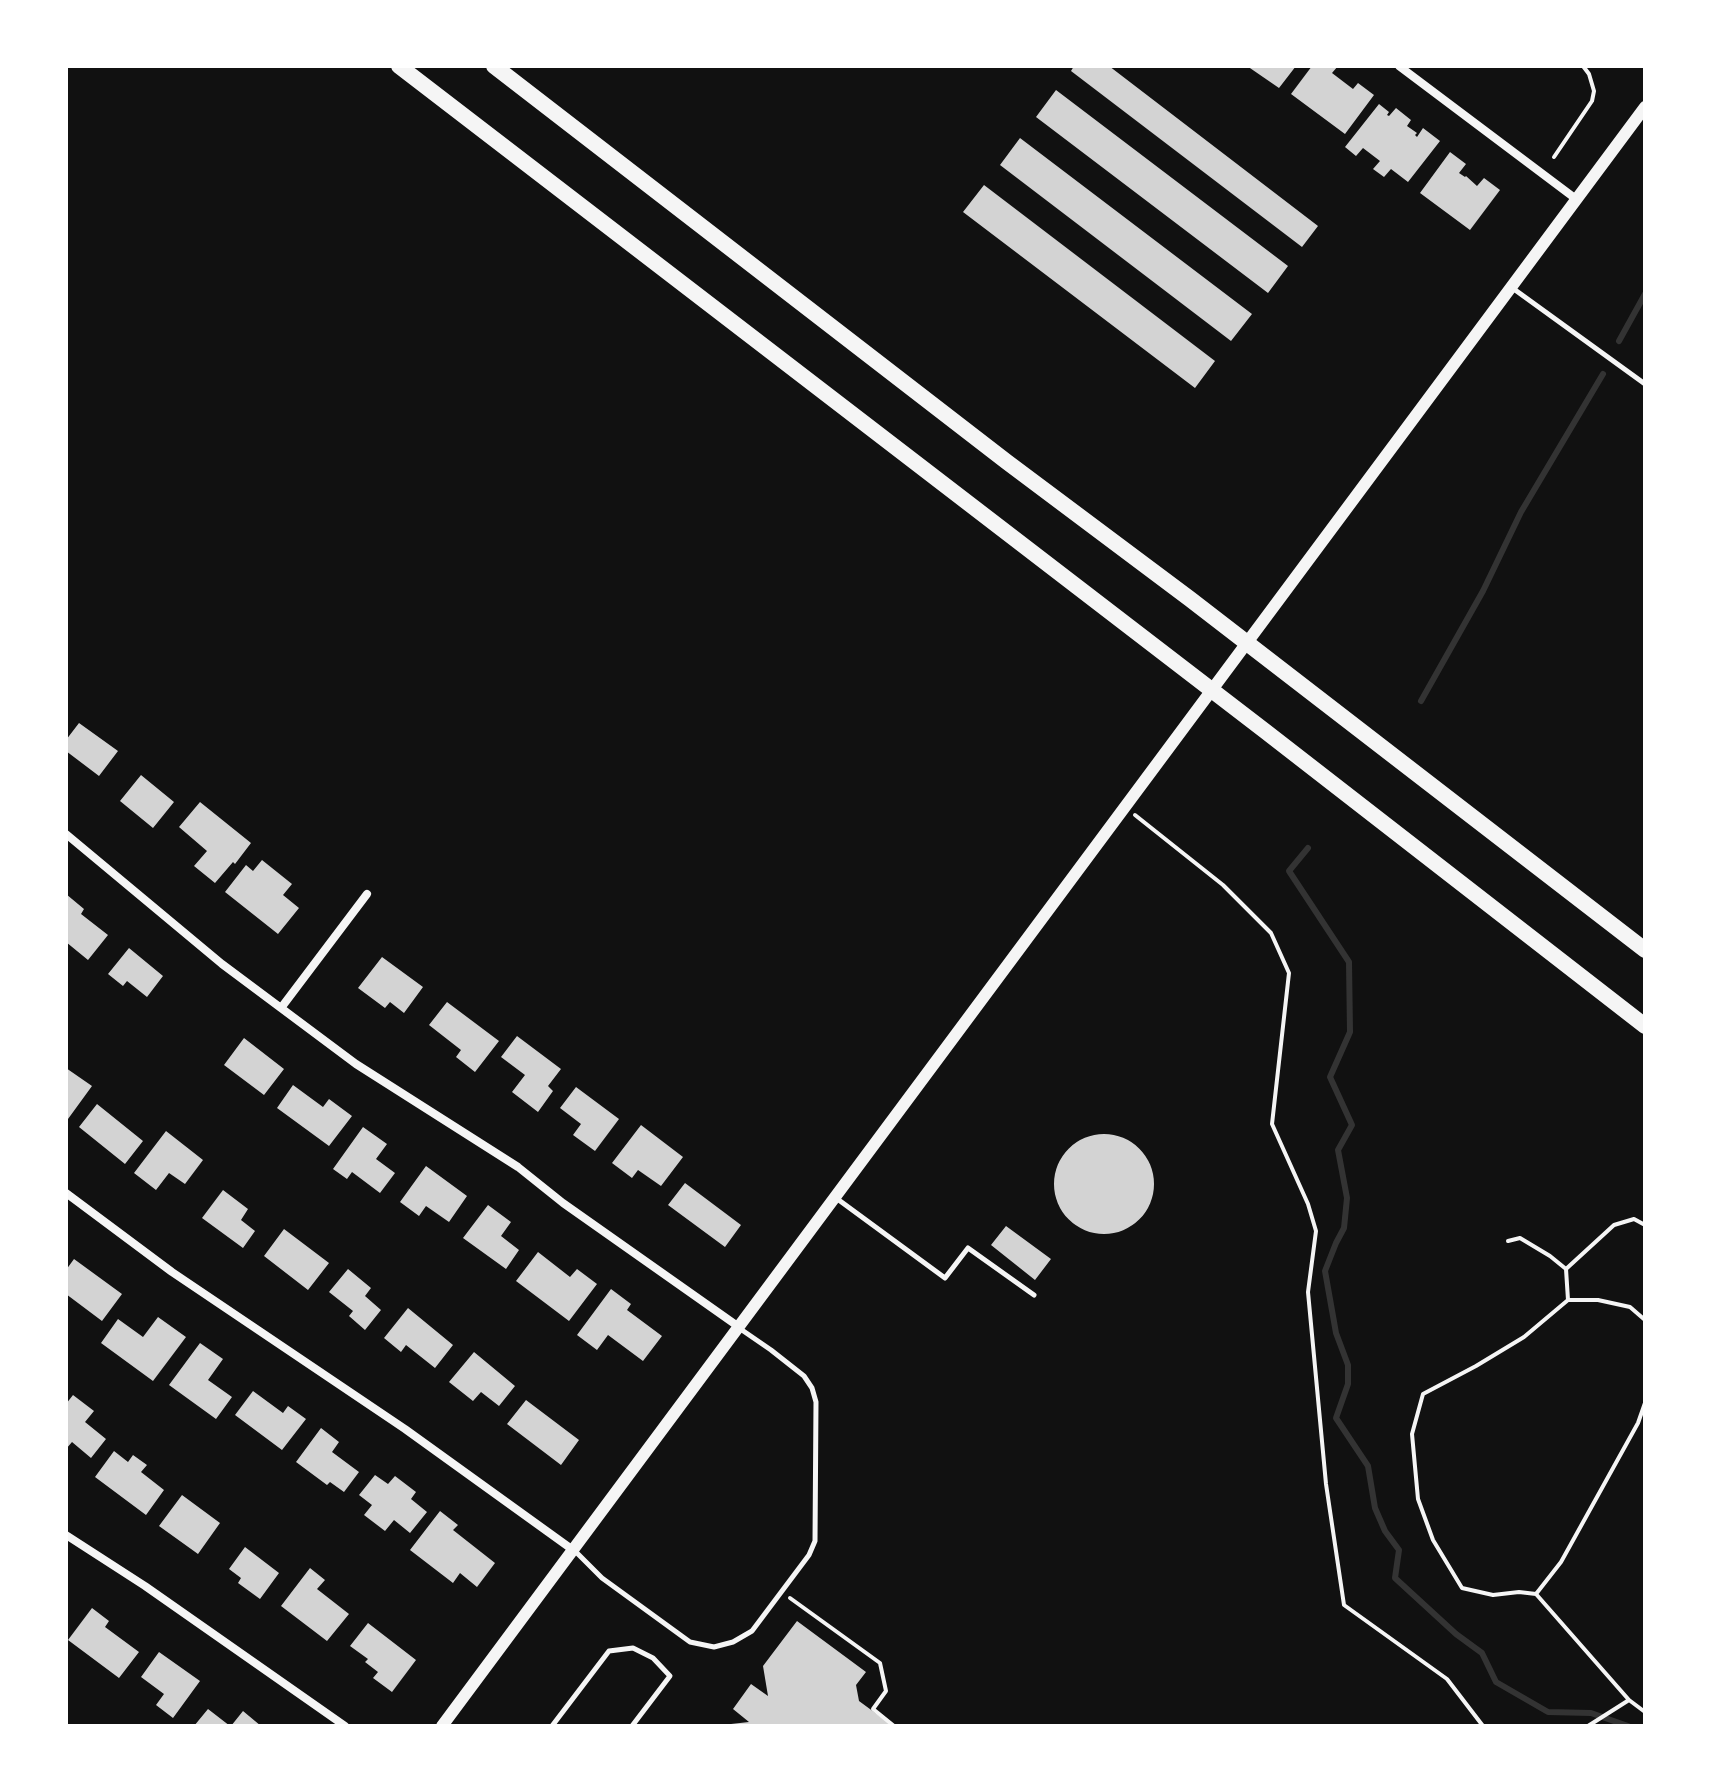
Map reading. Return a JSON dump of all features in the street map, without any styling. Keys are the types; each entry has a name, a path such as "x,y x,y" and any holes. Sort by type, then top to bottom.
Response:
{"highway":[{"path":"399,66 1645,1026"},
{"path":"494,66 1645,950"}],"main road":[{"path":"442,1726 1645,107"}],"street":[{"path":"1399,66 1576,199"},
{"path":"66,834 222,964 356,1064 518,1167 563,1203 739,1327"},
{"path":"281,1008 367,894"},
{"path":"66,1193 172,1272 392,1420 573,1550"},
{"path":"66,1535 169,1602 345,1726"}],"lane":[{"path":"1511,287 1645,384"},
{"path":"835,1197 945,1278 968,1248 1034,1295"},
{"path":"573,1550 602,1578 690,1642 714,1647 733,1642 752,1631 782,1592 809,1555 815,1541 816,1402 804,1376 739,1327"},
{"path":"552,1726 609,1651 633,1648 653,1658 670,1676 632,1726"}],"path":[{"path":"1554,157 1592,101 1594,91 1583,66"},
{"path":"1124,806 1223,885 1271,933 1289,973 1272,1124 1308,1204 1316,1231 1308,1292 1326,1484 1344,1605 1447,1679 1483,1726"},
{"path":"1566,1269 1614,1225 1634,1219 1645,1225"},
{"path":"1508,1241 1520,1238 1566,1269 1568,1300"},
{"path":"1645,1320 1630,1307 1598,1300 1568,1300 1524,1337 1423,1394 1412,1434 1418,1499 1433,1540 1462,1588 1493,1595 1536,1594 1629,1700 1645,1712"},
{"path":"1536,1594 1561,1562 1638,1423 1645,1403"},
{"path":"1638,1423 1645,1426"},
{"path":"782,1592 880,1663 886,1691 873,1709 894,1726"},
{"path":"1589,1726 1629,1700"}],"building":[{"path":"1074,66 1109,66 1318,226 1302,247 1071,71"},
{"path":"1247,66 1296,66 1279,88"},
{"path":"1312,66 1338,66 1332,73 1353,89 1358,83 1374,95 1345,134 1291,94"},
{"path":"1056,90 1288,266 1268,293 1036,117"},
{"path":"1379,104 1389,112 1389,116 1396,108 1411,120 1407,126 1417,133 1417,137 1423,128 1440,141 1408,182 1391,169 1384,177 1373,169 1380,161 1363,148 1356,156 1345,147"},
{"path":"1020,138 1252,314 1231,341 1000,165"},
{"path":"1450,152 1466,164 1459,173 1477,186 1484,178 1500,190 1470,230 1420,193"},
{"path":"984,185 1215,361 1195,388 963,212"},
{"path":"79,723 118,751 99,776 66,751 66,740"},
{"path":"141,775 174,802 153,828 120,801"},
{"path":"200,802 251,843 215,883 194,866 207,851 179,827"},
{"path":"262,860 292,884 283,895 299,908 278,934 225,892 246,865 253,871"},
{"path":"66,894 84,909 81,914 108,935 88,960 66,942"},
{"path":"129,948 163,976 147,997 127,981 123,986 108,974"},
{"path":"382,957 423,987 404,1013 390,1002 385,1008 358,988"},
{"path":"447,1002 499,1041 475,1072 456,1057 461,1050 429,1025"},
{"path":"517,1036 561,1069 548,1086 553,1091 538,1112 512,1092 525,1075 501,1057"},
{"path":"244,1038 284,1069 264,1095 224,1065"},
{"path":"66,1068 92,1086 68,1119 66,1117"},
{"path":"293,1085 323,1107 329,1099 352,1116 329,1146 277,1108"},
{"path":"576,1087 619,1119 595,1151 573,1135 581,1124 560,1108"},
{"path":"97,1104 143,1141 125,1164 79,1127"},
{"path":"641,1125 683,1157 661,1186 638,1170 632,1178 612,1163"},
{"path":"363,1127 387,1144 376,1159 395,1173 380,1193 352,1172 347,1179 333,1169"},
{"path":"166,1131 203,1160 185,1184 169,1173 156,1190 134,1173"},
{"path":"1104,1134 1123,1137 1140,1148 1151,1165 1154,1184 1151,1203 1140,1220 1123,1231 1104,1234 1085,1231 1068,1220 1057,1203 1054,1184 1057,1165 1068,1148 1085,1137"},
{"path":"426,1166 467,1196 449,1222 426,1206 419,1216 400,1202"},
{"path":"685,1183 741,1225 725,1247 668,1205"},
{"path":"223,1190 248,1209 241,1220 255,1231 243,1248 202,1218"},
{"path":"488,1205 511,1222 501,1236 519,1250 506,1269 463,1238"},
{"path":"1006,1226 1051,1259 1035,1280 991,1245"},
{"path":"284,1229 329,1263 308,1290 264,1256"},
{"path":"538,1252 570,1277 577,1269 597,1284 569,1321 516,1281"},
{"path":"74,1259 122,1294 102,1321 66,1294 66,1270"},
{"path":"348,1269 371,1288 365,1296 381,1310 365,1330 349,1316 353,1311 329,1292"},
{"path":"611,1289 631,1304 627,1310 662,1336 643,1361 608,1335 597,1350 577,1335"},
{"path":"408,1308 453,1345 435,1368 406,1345 401,1352 384,1338"},
{"path":"158,1317 186,1337 153,1381 101,1343 118,1319 143,1337"},
{"path":"200,1343 223,1359 208,1380 232,1397 216,1419 169,1385"},
{"path":"474,1352 515,1386 499,1406 481,1392 473,1401 449,1382"},
{"path":"253,1391 283,1413 288,1406 306,1419 282,1450 235,1415"},
{"path":"73,1395 94,1411 85,1422 106,1439 91,1458 72,1442 66,1449 66,1404"},
{"path":"526,1400 579,1440 561,1465 507,1424"},
{"path":"321,1428 339,1442 332,1452 359,1472 344,1492 330,1482 327,1485 296,1462"},
{"path":"114,1451 128,1462 133,1455 147,1465 141,1472 164,1490 146,1515 95,1477"},
{"path":"375,1475 388,1484 395,1476 416,1492 411,1499 427,1512 410,1533 394,1520 385,1531 364,1515 372,1505 359,1495"},
{"path":"182,1495 220,1523 198,1554 159,1526"},
{"path":"440,1511 458,1525 453,1530 495,1563 477,1587 460,1573 453,1583 410,1550"},
{"path":"245,1547 279,1573 260,1599 238,1583 241,1578 229,1569"},
{"path":"310,1568 325,1580 317,1589 349,1614 327,1641 281,1606"},
{"path":"92,1608 109,1621 105,1627 139,1652 119,1678 68,1640"},
{"path":"797,1621 866,1672 856,1685 859,1701 893,1726 731,1726 749,1722 733,1709 751,1684 768,1696 763,1666"},
{"path":"368,1623 416,1660 392,1692 373,1678 378,1672 365,1662 368,1659 350,1646"},
{"path":"159,1652 200,1681 173,1718 156,1705 164,1694 141,1677"},
{"path":"208,1709 230,1726 194,1726"},
{"path":"243,1711 261,1726 231,1726"}],"waterway":[{"path":"1619,341 1645,294"},
{"path":"1421,701 1483,591 1521,512 1603,374"},
{"path":"1308,848 1289,871 1349,962 1350,1032 1330,1077 1352,1125 1338,1150 1347,1198 1344,1228 1325,1271 1336,1333 1348,1365 1348,1384 1336,1418 1368,1466 1375,1508 1385,1531 1399,1550 1395,1578 1456,1634 1482,1653 1496,1682 1548,1712 1591,1713 1628,1726"}]}
